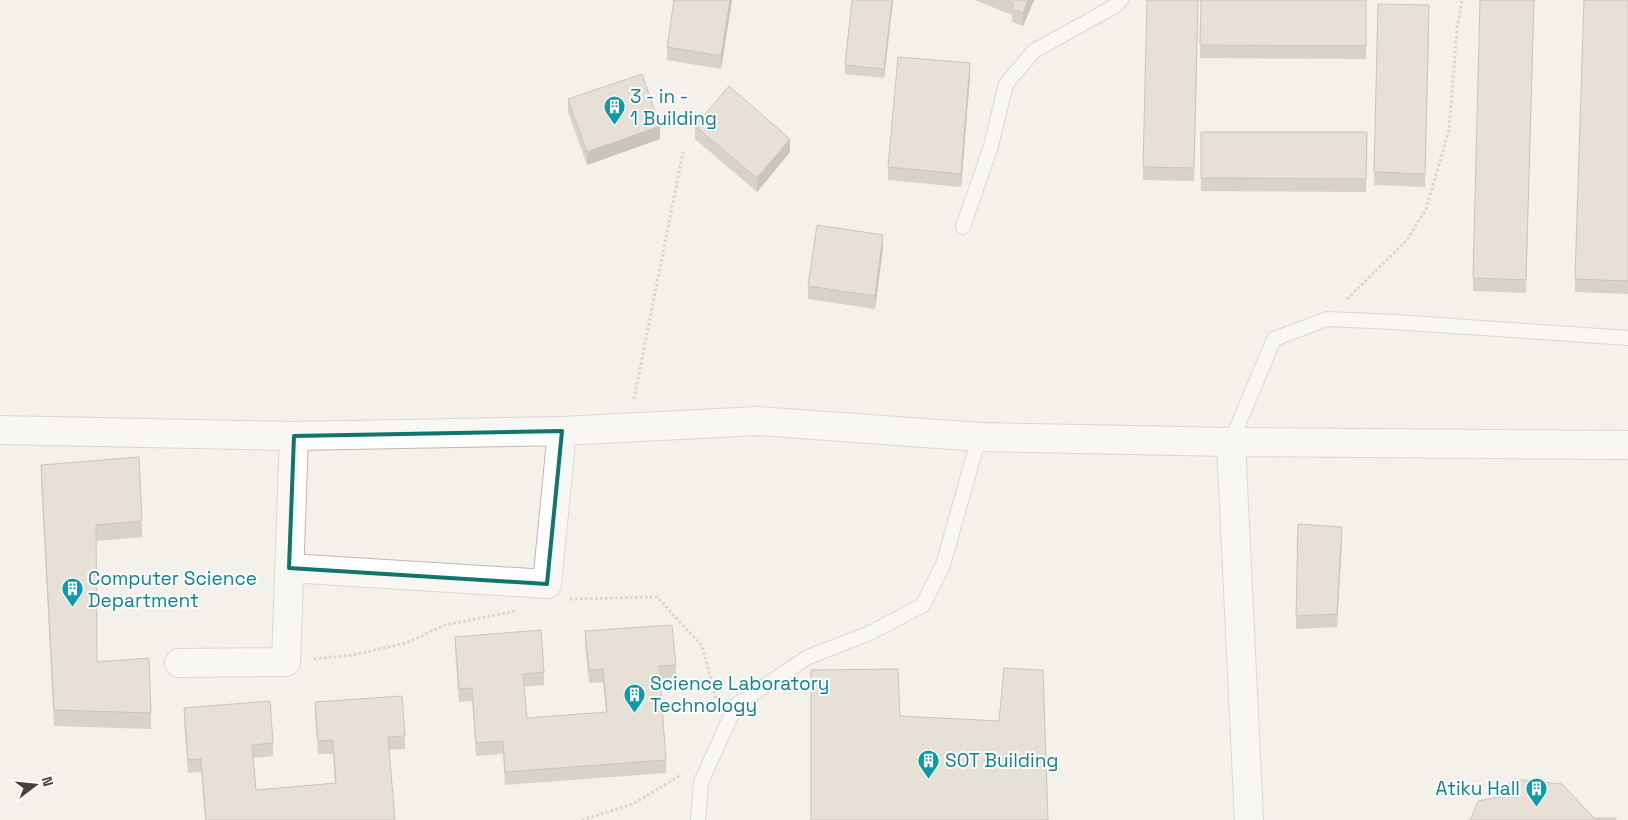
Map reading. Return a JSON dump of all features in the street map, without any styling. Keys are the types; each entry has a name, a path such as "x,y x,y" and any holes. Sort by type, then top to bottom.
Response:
{"street":[{"path":"0,430 294,436 562,431 758,421 979,437 1231,442 1628,446"},
{"path":"289,568 547,584 562,431"},
{"path":"179,663 286,662 294,436"},
{"path":"1231,442 1249,820"}],"lane":[{"path":"963,227 991,146 1006,84 1034,51 1115,6 1121,0"},
{"path":"1231,442 1274,339 1327,319 1628,338"},
{"path":"698,820 701,782 736,705 808,656 870,634 923,605 943,565 979,437"}],"path":[{"path":"1327,319 1407,240 1426,209 1449,130 1457,29 1462,0"},
{"path":"628,428 683,152"},
{"path":"565,600 575,598 657,597 702,646 724,732"},
{"path":"286,662 353,655 406,643 445,625 517,611"},
{"path":"582,820 633,804 686,772 710,763"}],"highlighted area":[{"path":"562,431 547,584 289,568 294,436"}],"building":[{"name":"3 - in - 1 Building","path":"674,0 730,0 721,56 667,47"},
{"path":"852,0 892,0 884,69 845,65"},
{"path":"1006,0 1028,0 1023,13 1012,9 1014,4"},
{"path":"1147,0 1198,0 1194,168 1143,167"},
{"path":"1201,0 1366,0 1366,46 1200,45"},
{"path":"1480,0 1534,0 1526,280 1473,278"},
{"path":"1584,0 1628,0 1628,281 1575,279"},
{"path":"1378,4 1429,5 1425,174 1374,172"},
{"path":"898,57 970,63 961,174 888,167"},
{"name":"3 - in - 1 Building","path":"642,74 660,126 587,152 568,99"},
{"name":"3 - in - 1 Building","path":"729,86 790,139 757,178 695,126"},
{"path":"1201,132 1367,132 1366,179 1201,178"},
{"path":"817,225 883,235 875,296 808,286"},
{"name":"Computer Science Department","path":"139,457 142,521 96,525 97,662 149,658 151,713 54,710 41,465"},
{"path":"1298,524 1342,527 1337,614 1296,616"},
{"name":"Science Laboratory Technology","path":"672,625 676,665 659,666 666,760 505,772 503,741 476,743 472,688 459,689 455,637 541,630 544,672 523,674 527,718 607,712 603,669 589,670 585,631"},
{"name":"SOT Building","path":"1004,668 1043,670 1048,820 811,820 811,670 898,669 900,716 999,721"},
{"path":"402,696 405,736 388,737 395,820 206,820 201,759 188,760 184,708 270,701 273,743 252,745 256,790 336,783 333,740 318,741 315,702"},
{"path":"1513,779 1562,784 1594,818 1616,818 1616,820 1469,820 1478,801 1499,797"}],"place":[{"name":"3 - in - 1 Building","path":"614,126"},
{"name":"Computer Science Department","path":"72,608"},
{"name":"Science Laboratory Technology","path":"634,713"},
{"name":"SOT Building","path":"929,779"},
{"name":"Atiku Hall","path":"1536,807"}]}
